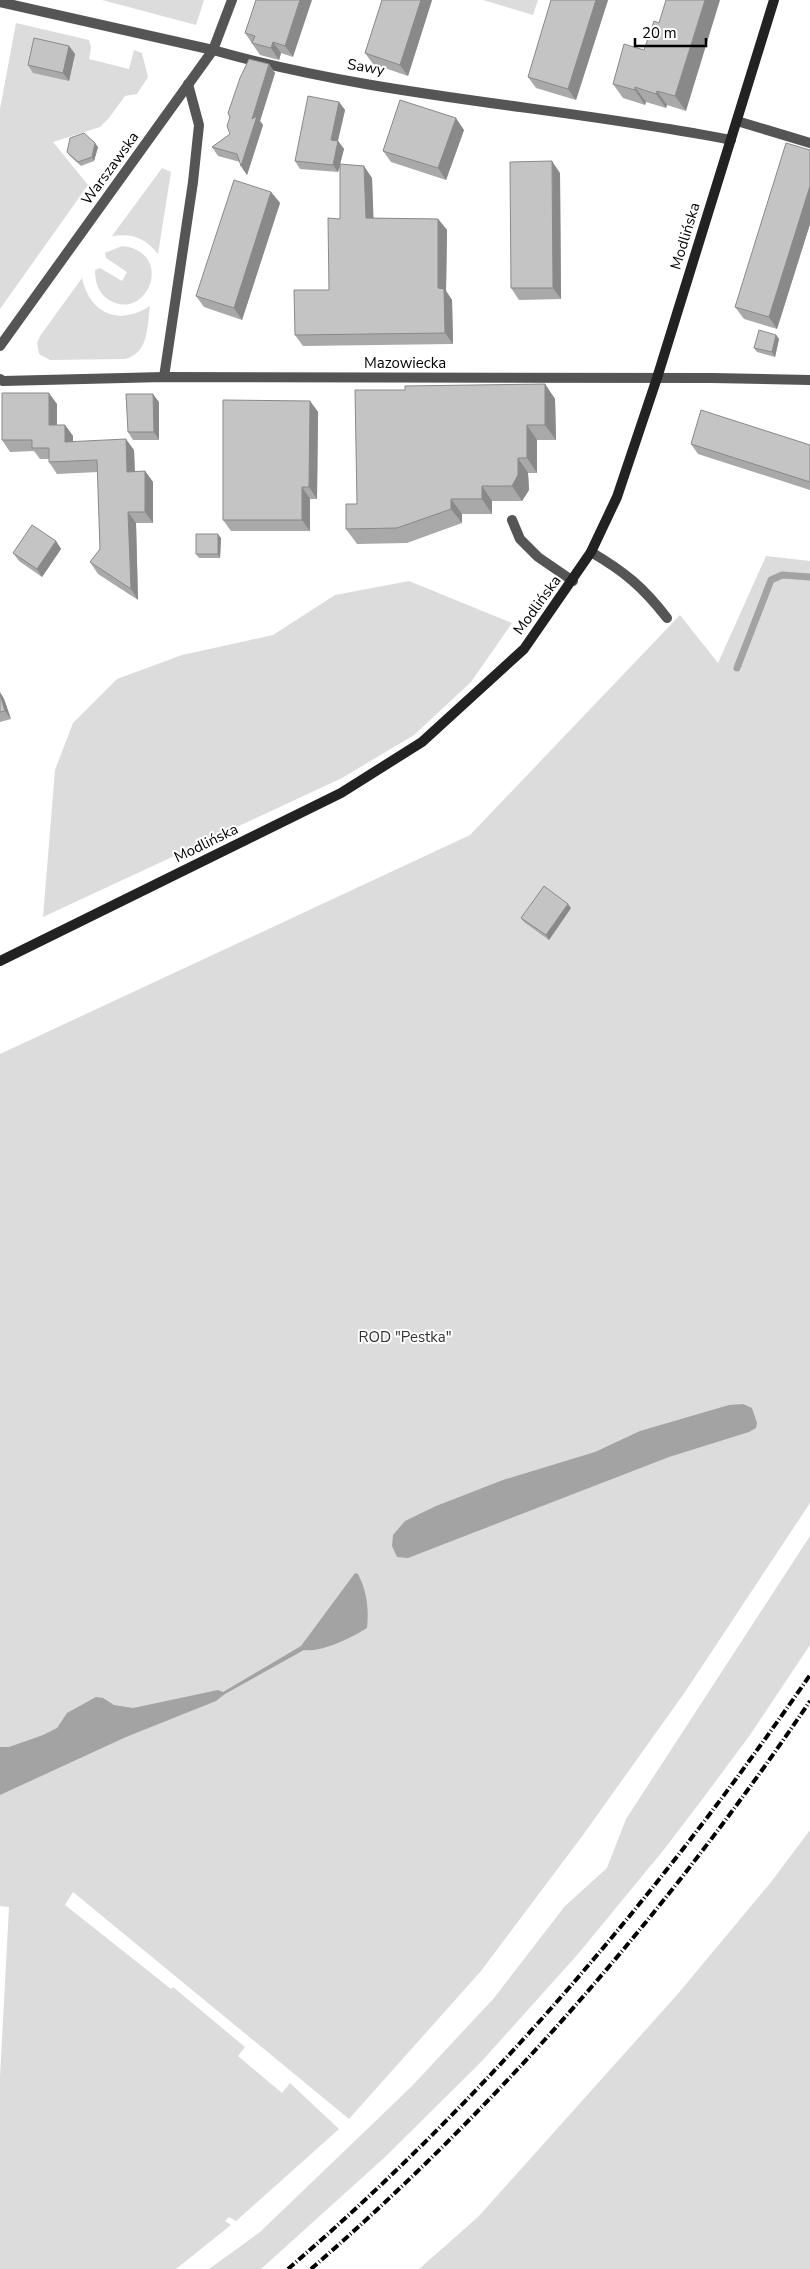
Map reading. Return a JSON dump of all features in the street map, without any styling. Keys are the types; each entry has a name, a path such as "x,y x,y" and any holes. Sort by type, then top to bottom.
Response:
{"main road":[{"name":"Modlińska","path":"0,961 342,792 422,742 524,649 591,552 618,497 657,378 774,0"}],"street":[{"name":"Warszawska","path":"0,346 213,50 232,0"},
{"name":"Sawy","path":"0,2 213,50 261,64 431,94 730,140"},
{"path":"164,377 193,182 199,125 188,84"},
{"path":"737,121 810,143"},
{"name":"Mazowiecka","path":"0,379 3,381 164,377 810,380"},
{"path":"512,520 520,539 538,557 573,580"},
{"path":"591,552 622,571 648,593 667,618"}],"green space":[{"path":"102,0 204,0 196,25"},
{"path":"483,0 538,0 533,15"},
{"path":"16,23 89,40 91,47 89,59 129,69 134,50 142,53 148,77 137,94 125,96 100,127 53,142 88,185 0,309 0,109"},
{"path":"162,168 171,172 158,254 143,240 138,238 126,235 112,236"},
{"path":"122,246 139,251 148,260 152,272 150,284 144,295 135,302 123,305 109,300 102,294 97,283 95,270 100,268 122,281 127,272 106,258 105,253"},
{"path":"82,278 92,300 107,313 127,315 139,312 150,306 143,345 133,356 125,359 50,360 39,354 37,343 40,336"},
{"name":"ROD \"Pestka\"","path":"766,556 810,561 810,1503 685,1692 583,1835 481,1971 349,2119 73,1892 65,1905 171,1989 173,1987 245,2047 238,2056 282,2093 290,2083 339,2129 236,2221 229,2217 225,2221 231,2225 176,2269 0,2269 0,2077 9,1907 0,1906 0,1054 470,835 680,615 718,663"},
{"path":"409,581 512,623 471,682 414,735 342,778 43,917 55,770 73,723 117,679 182,655 273,635 335,595"},
{"path":"810,1536 810,1645 750,1735 666,1847 578,1954 481,2062 384,2158 261,2269 209,2269 260,2232 412,2086 494,1998 565,1906 607,1868 626,1819"},
{"path":"810,1830 810,2269 419,2269 478,2217 676,1996 771,1882"}],"shaded area":[{"path":"743,1404 752,1408 757,1423 756,1428 749,1432 669,1457 408,1558 397,1557 392,1546 393,1535 405,1521 436,1506 503,1480 595,1452 640,1431 729,1405"},
{"path":"355,1573 358,1574 361,1580 365,1594 368,1614 367,1628 328,1647 304,1650 225,1694 216,1701 126,1737 0,1795 0,1747 9,1747 57,1728 67,1713 96,1697 103,1698 114,1705 133,1708 218,1690 223,1692 301,1646"}],"building":[{"path":"256,0 300,0 285,46 273,42 271,48 252,43 255,36 245,33"},
{"path":"382,0 421,0 400,65 365,53"},
{"path":"551,0 596,0 568,89 528,77"},
{"path":"666,0 705,0 675,96 657,91 656,94 635,87 635,90 613,84 624,44 644,50 654,21 659,23"},
{"path":"34,38 69,46 63,73 28,65"},
{"path":"249,59 269,64 252,119 257,116 241,166 237,154 212,147 230,134 227,126 230,117 228,113 240,78"},
{"path":"308,96 339,102 331,140 338,141 333,165 295,161"},
{"path":"400,100 456,118 438,168 383,151"},
{"path":"84,133 95,143 92,157 78,162 67,152 70,138"},
{"path":"786,143 810,150 810,186 769,317 735,307"},
{"path":"552,161 553,288 511,288 510,162"},
{"path":"340,164 364,166 366,218 438,219 438,288 444,289 445,333 295,335 294,290 329,290 328,218 340,219"},
{"path":"234,180 271,192 234,308 196,296"},
{"path":"759,330 776,335 772,352 754,348"},
{"path":"545,384 545,425 527,425 527,458 518,458 518,475 512,486 482,486 482,499 451,499 451,509 397,528 346,529 346,504 357,504 355,390 405,390 405,386"},
{"path":"2,393 49,393 49,425 65,425 65,442 126,439 127,472 145,471 145,512 128,512 131,589 90,562 100,549 97,460 49,462 49,448 32,448 32,440 2,440"},
{"path":"126,394 153,394 154,432 128,432"},
{"path":"223,400 310,401 309,487 302,487 302,520 223,520"},
{"path":"701,410 810,445 810,482 691,444"},
{"path":"32,525 56,541 37,569 13,553"},
{"path":"196,534 218,534 218,554 196,554"},
{"path":"0,694 5,711 0,712"},
{"path":"544,886 568,904 546,935 521,918"}],"waterway":[{"path":"737,668 771,580 782,575 810,577"}],"railway":[{"path":"288,2269 362,2203 433,2134 502,2063 568,1989 632,1913 693,1835 753,1756 810,1675"},
{"path":"311,2269 381,2206 449,2140 515,2072 579,2001 699,1855 756,1779 810,1701"}]}
